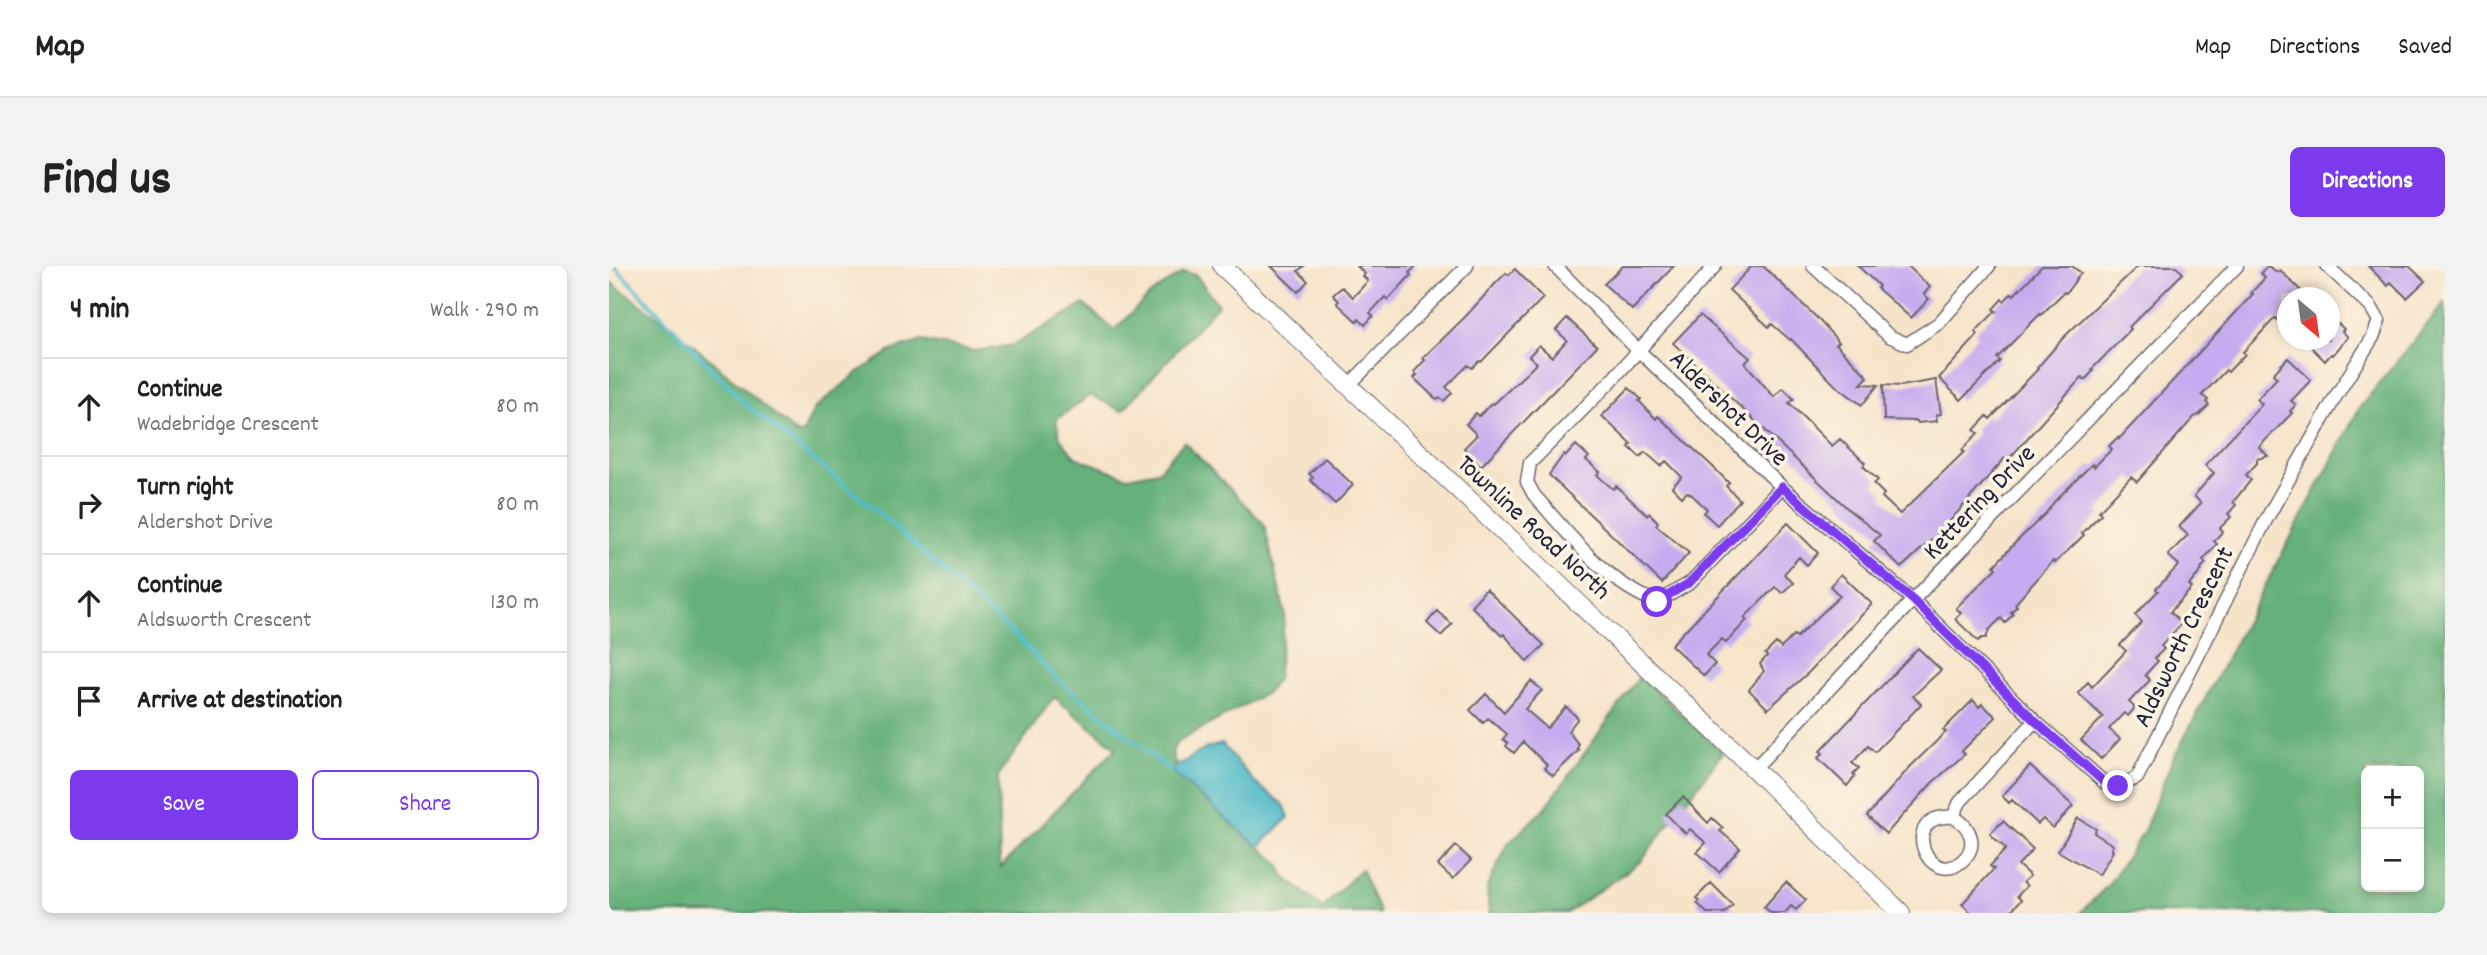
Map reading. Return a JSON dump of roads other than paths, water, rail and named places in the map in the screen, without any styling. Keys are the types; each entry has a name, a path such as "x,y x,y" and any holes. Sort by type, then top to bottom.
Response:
{"main road":[{"name":"Townline Road North","path":"1222,266 1754,769 1901,913"}],"street":[{"path":"1348,386 1467,266"},
{"name":"Aldershot Drive","path":"1555,266 1638,350 1782,487 1913,600"},
{"path":"1715,266 1611,381 1529,463 1527,482 1534,495 1597,564 1633,594 1657,602 1689,583 1782,487"},
{"path":"1814,266 1889,336 1907,344 1939,323 1989,266"},
{"name":"Kettering Drive","path":"1754,769 1913,600 2237,266"},
{"name":"Aldsworth Crescent","path":"1913,600 2035,721 2106,784 2118,786 2137,778 2267,518 2336,396 2373,337 2379,321 2371,307 2327,266"},
{"path":"1953,817 1959,802 2035,721"},
{"path":"1953,817 1968,828 1972,843 1965,858 1951,866 1943,866 1928,859 1921,844 1922,835 1931,822 1938,818 1953,817"}],"water":[{"path":"1222,744 1255,783 1284,805 1289,817 1259,847 1170,770 1207,748"}],"waterway":[{"path":"614,266 743,402 878,512 1019,639 1057,679 1170,770"}]}
